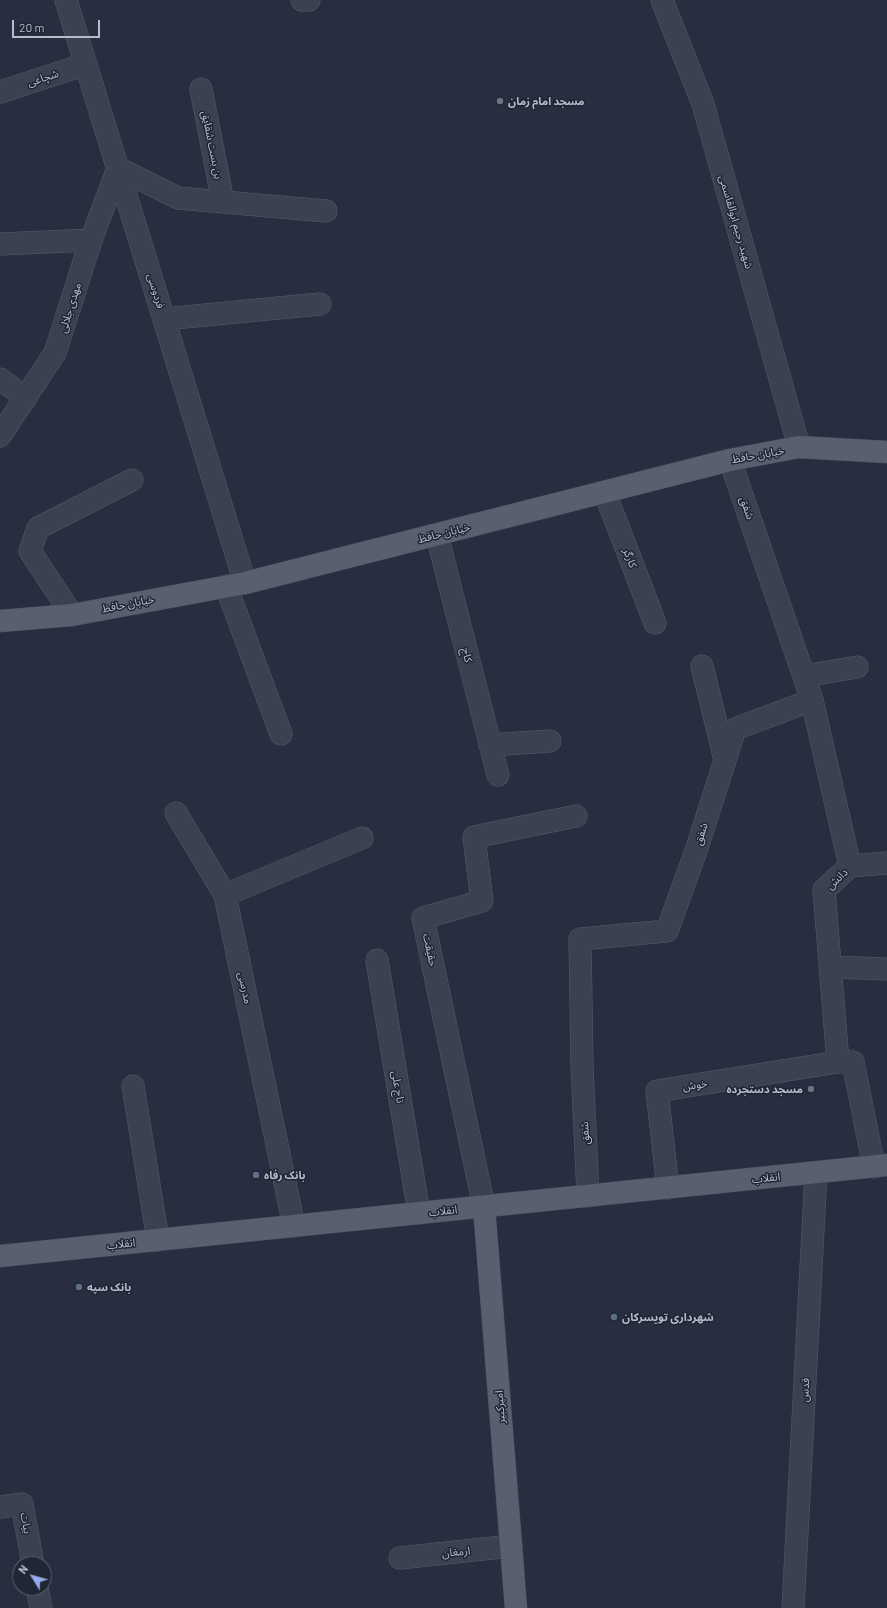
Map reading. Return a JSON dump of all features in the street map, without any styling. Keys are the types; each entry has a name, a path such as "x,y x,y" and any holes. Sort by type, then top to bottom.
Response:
{"main road":[{"name":"خیابان حافظ","path":"0,621 72,615 235,584 605,493 730,460 799,448 887,452"},
{"name":"انقلاب","path":"0,1256 880,1166"},
{"name":"امیرکبیر","path":"484,1207 516,1608"}],"street":[{"name":"فردوسی","path":"66,0 164,319 235,584 281,734"},
{"path":"302,0 309,0"},
{"name":"شهید رحیم ابوالقاسمی","path":"662,0 703,104 799,448"},
{"name":"شچاعی","path":"0,92 86,64"},
{"name":"بن بست شقایق","path":"201,88 223,202"},
{"path":"118,168 178,198 326,211"},
{"name":"مهدی جلالی","path":"0,436 55,353 91,240 118,168"},
{"path":"0,244 91,240"},
{"path":"164,319 320,304"},
{"path":"0,379 26,398"},
{"name":"شفق","path":"588,1196 582,1066 580,940 667,931 696,851 735,728 812,700 730,460"},
{"path":"72,615 30,551 38,528 132,480"},
{"name":"کارگر","path":"605,493 655,623"},
{"name":"کاج","path":"437,535 498,775"},
{"path":"702,666 725,760"},
{"path":"804,676 857,667"},
{"name":"دانش","path":"812,700 850,866 824,890 830,967 846,1062 880,1166"},
{"path":"490,745 550,741"},
{"name":"مدرسی","path":"176,813 225,895 294,1226"},
{"name":"حقیقت","path":"484,1207 423,918 482,901 474,837 576,816"},
{"path":"225,895 362,838"},
{"path":"850,866 887,863"},
{"name":"تاج علی","path":"377,960 419,1213"},
{"path":"830,967 887,969"},
{"name":"خوش","path":"668,1188 657,1091 846,1062"},
{"path":"132,1086 158,1240"},
{"name":"قدس","path":"793,1608 816,1173"},
{"name":"بیات","path":"0,1507 22,1504 32,1556"},
{"name":"ارمغان","path":"400,1558 511,1546"},
{"path":"39,1596 41,1608"}],"place":[{"name":"مسجد امام زمان","path":"500,101"},
{"name":"مسجد دستجرده","path":"811,1089"},
{"name":"بانک رفاه","path":"256,1175"},
{"name":"بانک سپه","path":"79,1287"},
{"name":"شهرداری تویسرکان","path":"614,1317"}]}
